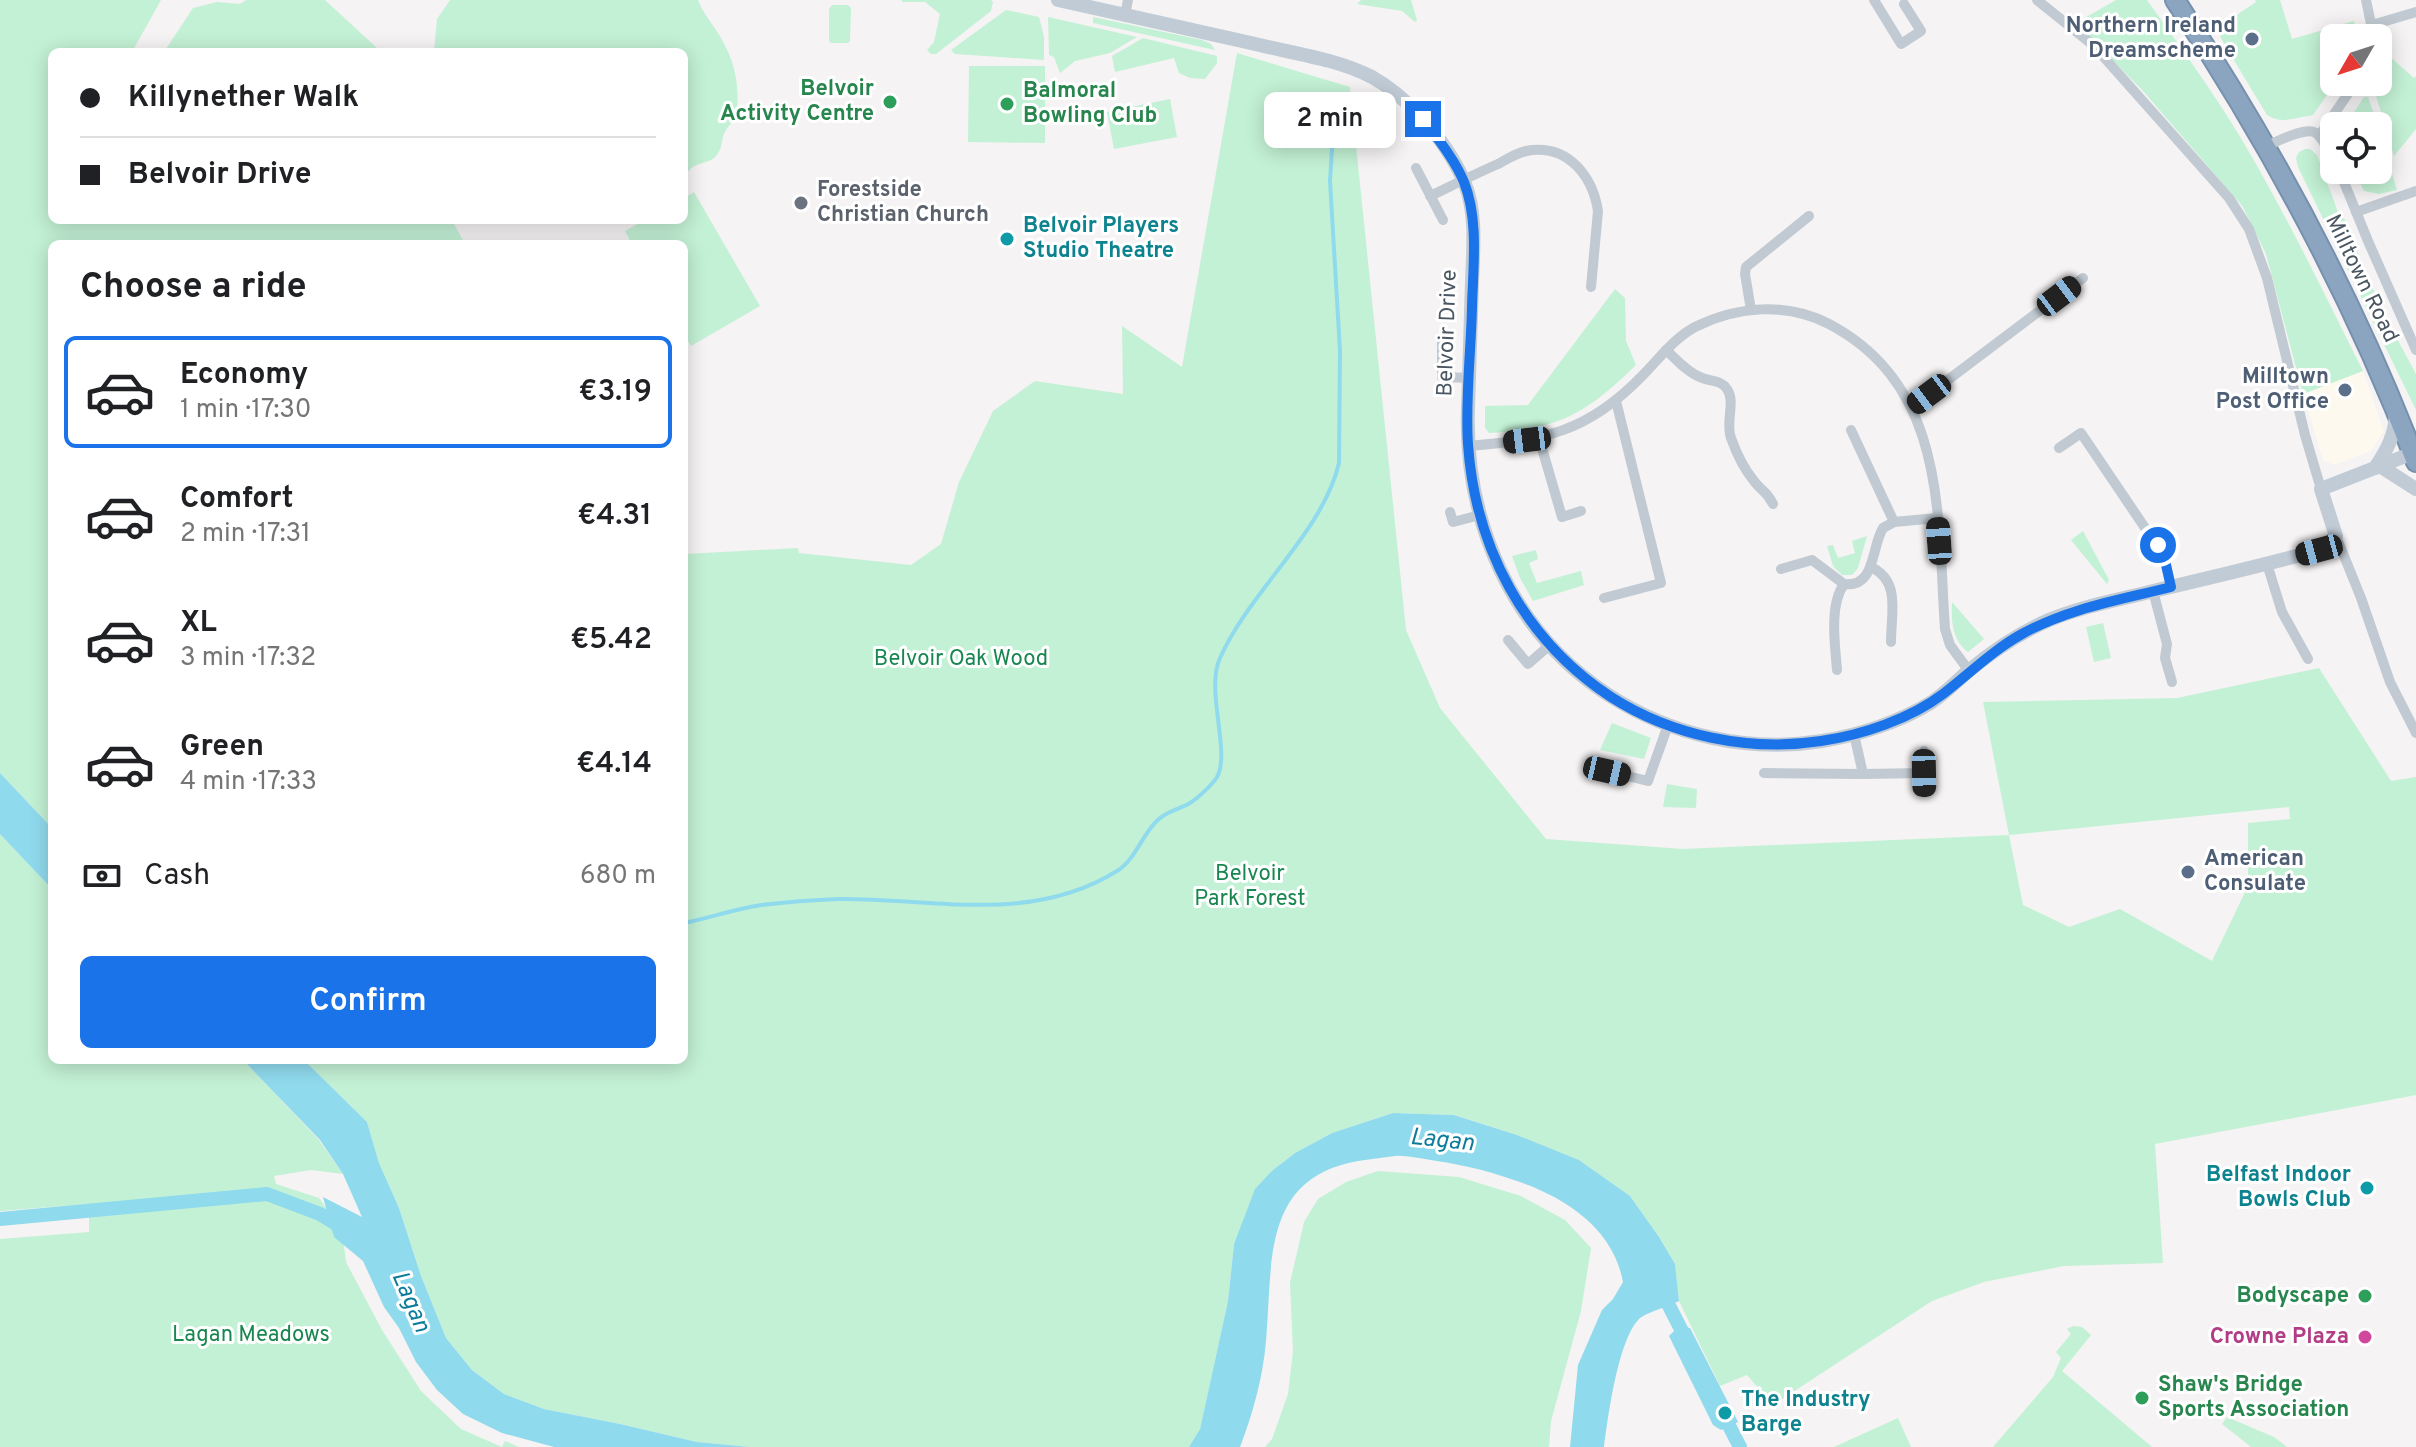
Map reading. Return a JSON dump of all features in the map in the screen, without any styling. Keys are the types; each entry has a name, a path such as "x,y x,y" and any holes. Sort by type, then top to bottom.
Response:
{"highway":[{"name":"Milltown Road","path":"2175,0 2266,146 2323,252 2414,458"}],"street":[{"name":"Belvoir Drive","path":"1058,0 1126,7 1342,66 1370,76 1423,119 1464,180 1472,218 1468,446 1480,515 1504,582 1518,605 1551,644 1597,688 1623,705 1668,725 1722,741 1746,743 1821,741 1854,734 1929,704 2018,636 2053,618 2319,550 2336,536"},
{"path":"1874,0 1901,44 1921,31 1904,4"},
{"path":"2037,0 2093,45 2229,198 2249,229 2261,255 2305,435 2336,536 2390,682 2416,733"},
{"path":"2366,0 2372,24"},
{"path":"2375,24 2416,12"},
{"path":"2266,146 2294,134 2310,131 2319,136 2346,96"},
{"path":"1430,196 1522,152 1546,150 1568,159 1586,176 1596,199 1599,267 1591,287"},
{"path":"1416,168 1443,220"},
{"path":"2345,184 2416,350"},
{"path":"2356,212 2416,191"},
{"path":"1751,310 1746,267 1809,216"},
{"path":"1912,407 2083,278"},
{"path":"1468,446 1539,438 1586,422 1616,401 1666,350 1693,328 1735,312 1751,310 1794,311 1810,315 1842,331 1876,357 1912,407 1930,456 1945,629 1950,645 1969,671"},
{"path":"1442,339 1442,377 1470,378"},
{"path":"1666,350 1700,377 1718,381 1730,393 1728,424 1732,441 1747,472 1758,487 1768,492 1773,504"},
{"path":"1604,598 1661,583 1616,401"},
{"path":"2377,467 2393,435 2396,412"},
{"path":"1851,430 1894,522"},
{"path":"2059,448 2081,433 2164,556 2171,587"},
{"path":"1539,438 1562,517 1581,511"},
{"path":"2321,489 2377,467 2414,458"},
{"path":"2377,467 2416,489"},
{"path":"1450,512 1453,522 1480,515"},
{"path":"1781,569 1812,560 1844,584 1857,583 1868,574 1883,528 1894,522 1937,518"},
{"path":"2267,564 2282,612 2308,659"},
{"path":"1871,567 1884,574 1891,586 1891,642"},
{"path":"1837,670 1834,634 1838,593 1844,584"},
{"path":"2153,591 2167,644 2165,658 2172,682"},
{"path":"1508,640 1528,664 1551,644"},
{"path":"1607,771 1648,781 1668,725"},
{"path":"1854,734 1863,774"},
{"path":"1924,751 1925,791"},
{"path":"1764,773 1924,773"}],"shaded area":[{"path":"2363,371 2384,431 2371,451 2334,465 2323,460 2303,394"}],"green space":[{"path":"0,0 161,0 134,48 48,48 48,224 454,224 463,240 48,240 48,824 0,773"},
{"path":"246,0 325,0 377,48 167,48 193,8 217,2 240,4"},
{"path":"450,0 698,0 734,67 737,118 726,129 716,156 688,171 688,48 434,48 437,19"},
{"path":"902,0 993,2 991,11 936,54 931,54 927,50 934,42 940,14 925,2"},
{"path":"1361,0 1411,0 1417,20 1415,22 1402,11 1357,4"},
{"path":"2116,0 2147,0 2190,60 2244,143 2363,371 2303,394 2266,254 2243,207 2144,92 2076,23"},
{"path":"2280,0 2292,39 2320,31 2320,96 2326,96 2313,115 2283,120 2267,115 2229,52 2232,49 2228,42 2224,44 2220,36 2228,31 2223,24 2256,2"},
{"path":"832,5 848,5 851,8 848,43 829,41 829,9"},
{"path":"1006,10 1039,17 1044,37 1044,60 955,54 951,50"},
{"path":"1048,17 1137,37 1110,53 1075,61 1060,73 1054,57 1049,55"},
{"path":"1093,17 1202,40 1215,50 1093,23"},
{"path":"1143,38 1217,56 1217,63 1205,79 1179,73 1174,58 1115,72 1112,56"},
{"name":"Belvoir Park Forest","path":"1237,53 1350,87 1406,630 1440,708 1546,839 1683,849 2009,835 1983,702 2177,698 2319,668 2391,781 2416,777 2416,1095 2155,1144 2163,1263 2064,1266 1984,1282 1932,1301 1773,1405 1747,1375 1720,1386 1679,1301 1675,1264 1630,1196 1579,1160 1517,1135 1455,1115 1393,1113 1332,1133 1295,1153 1273,1170 1234,1244 1228,1301 1200,1429 1189,1447 750,1447 697,1442 544,1409 504,1394 472,1370 446,1338 421,1276 399,1208 379,1163 367,1122 308,1064 688,1064 688,554 798,548 799,553 911,565 941,544 959,482 993,411 1035,381 1123,394 1122,326 1182,367","holes":["2289,807 2290,819 2248,823 2248,886 2212,961 2120,909 2069,927 2023,905 2009,835"]},
{"path":"2392,59 2414,78 2416,76 2416,129 2394,156 2392,112 2381,112 2376,96 2392,96"},
{"name":"Balmoral Bowling Club","path":"969,66 1045,66 1045,143 968,142"},
{"path":"2364,97 2368,97 2373,112 2354,112"},
{"path":"1170,99 1177,137 1114,149 1107,112"},
{"path":"2310,149 2317,155 2320,184 2328,184 2381,309 2416,374 2416,410 2298,167 2296,158 2299,152"},
{"path":"2392,173 2397,190 2379,194 2364,191 2360,184 2392,184"},
{"path":"694,192 760,306 691,346 688,341 688,240 630,240 625,231 638,224 688,224 688,196"},
{"path":"1615,289 1625,298 1626,341 1636,365 1587,407 1571,416 1535,427 1489,433 1485,428 1485,406 1528,405"},
{"path":"2083,531 2109,580 2107,584 2071,540"},
{"path":"1867,536 1858,568 1852,575 1842,575 1833,566 1827,546 1833,545 1838,558 1855,553 1852,541"},
{"path":"1536,550 1538,559 1529,563 1537,583 1581,571 1584,585 1533,601 1512,556"},
{"path":"1952,602 1984,639 1968,652 1954,630"},
{"path":"2103,623 2111,658 2094,662 2086,627"},
{"path":"1612,723 1651,738 1644,759 1600,750"},
{"path":"1667,784 1697,789 1696,808 1663,807"},
{"name":"Lagan Meadows","path":"0,834 48,885 48,1064 247,1064 319,1140 343,1174 311,1170 274,1176 276,1184 319,1198 342,1230 346,1262 382,1330 421,1391 461,1429 502,1447 0,1447 0,1239 89,1232 89,1204 0,1211"},
{"path":"1378,1171 1459,1177 1521,1196 1565,1220 1591,1248 1581,1311 1551,1421 1549,1447 1265,1447 1272,1439 1288,1394 1293,1351 1290,1283 1304,1222 1318,1199 1346,1182"},
{"path":"2082,1327 2091,1335 2062,1371 2152,1447 1993,1447 2053,1377 2061,1358 2056,1352 2071,1334 2067,1329"},
{"path":"2227,1417 2274,1437 2287,1447 2251,1447 2222,1424"},
{"path":"1898,1418 1911,1447 1834,1447"},
{"path":"505,1441 519,1447 502,1447"}],"water":[{"path":"0,773 48,824 48,885 0,834"},
{"name":"Lagan","path":"247,1064 308,1064 367,1122 379,1163 399,1208 421,1276 446,1338 472,1370 504,1394 544,1409 697,1442 750,1447 554,1447 502,1433 463,1414 437,1390 416,1362 399,1328 384,1307 363,1261 334,1237 323,1197 362,1217 343,1174 320,1140"},
{"name":"Lagan","path":"1393,1113 1454,1115 1517,1135 1579,1160 1630,1196 1659,1237 1675,1264 1679,1301 1642,1317 1632,1329 1615,1380 1604,1447 1570,1447 1578,1365 1602,1310 1623,1282 1609,1245 1583,1216 1532,1187 1470,1167 1399,1156 1331,1168 1307,1183 1290,1202 1279,1225 1273,1252 1262,1368 1240,1447 1189,1447 1200,1429 1228,1301 1234,1244 1255,1189 1295,1153 1332,1133"},
{"path":"1679,1326 1690,1328 1738,1422 1721,1430 1713,1425 1669,1336"}],"waterway":[{"path":"688,922 770,904 839,899 981,905 1050,898 1084,888 1124,866 1156,821 1193,801 1215,780 1221,766 1215,687 1220,658 1249,609 1318,513 1339,463 1340,351 1330,181 1338,106"},
{"path":"0,1219 267,1194 320,1214 346,1230"},
{"path":"1661,1290 1688,1343"},
{"path":"1722,1412 1740,1447"}],"place":[{"name":"Northern Ireland Dreamscheme","path":"2252,39"},
{"name":"Belvoir Activity Centre","path":"890,102"},
{"name":"Balmoral Bowling Club","path":"1007,104"},
{"name":"Forestside Christian Church","path":"801,203"},
{"name":"Belvoir Players Studio Theatre","path":"1007,239"},
{"name":"Milltown Post Office","path":"2345,390"},
{"name":"American Consulate","path":"2188,872"},
{"name":"Belfast Indoor Bowls Club","path":"2367,1188"},
{"name":"Bodyscape","path":"2365,1296"},
{"name":"Crowne Plaza","path":"2365,1337"},
{"name":"Shaw's Bridge Sports Association","path":"2142,1398"},
{"name":"The Industry Barge","path":"1725,1413"}],"route":[{"path":"1423,119 1464,180 1472,218 1468,446 1481,520 1504,582 1518,605 1562,656 1597,688 1623,705 1686,731 1722,741 1783,744 1821,741 1875,728 1929,704 2018,636 2053,618 2171,587 2164,556 2158,545"}],"park label":[{"name":"Belvoir Oak Wood","path":"961,659"}]}
